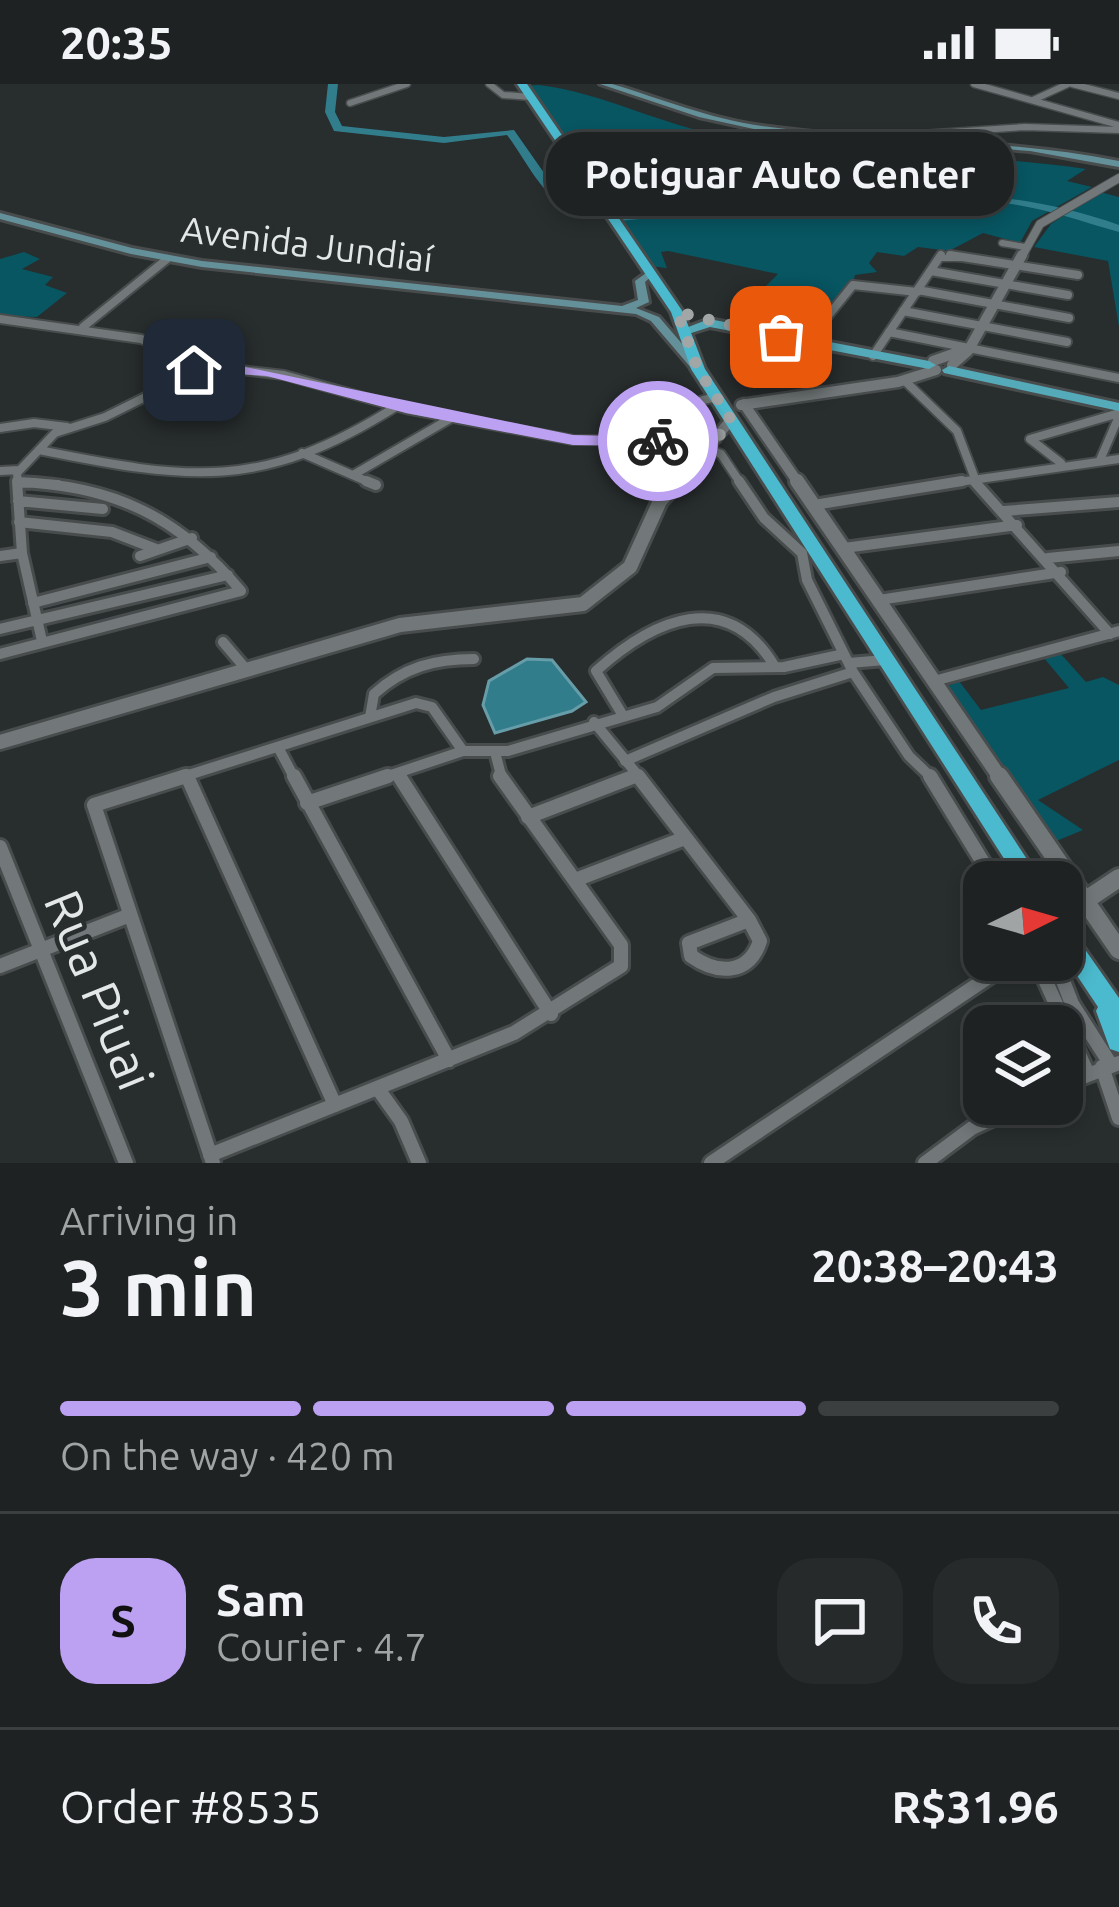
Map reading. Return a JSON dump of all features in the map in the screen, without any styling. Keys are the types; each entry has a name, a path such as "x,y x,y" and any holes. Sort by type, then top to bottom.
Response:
{"highway":[{"path":"522,84 677,312 698,369 716,397 734,412 806,549 1018,861"},
{"path":"1083,972 1112,1009 1108,1062"}],"main road":[{"path":"604,84 735,125 1010,143 1115,160"},
{"path":"613,84 736,123 876,135"},
{"name":"Avenida Jundiaí","path":"0,216 166,259 612,307 655,319 698,369"},
{"path":"612,307 644,302 640,281 649,274"},
{"path":"677,312 806,343 940,366 1119,412"},
{"path":"685,331 703,323 739,328"}],"street":[{"path":"350,103 381,86 407,84"},
{"path":"489,84 503,95 531,97"},
{"path":"974,84 1119,128"},
{"path":"1025,127 1036,100 1070,84 1119,96"},
{"path":"1091,89 1104,84"},
{"path":"876,135 1025,127 1119,128"},
{"path":"0,742 418,621 556,610 590,601 629,567 660,501 714,443 734,412 905,381 940,366 969,348 1040,224 1119,178"},
{"path":"1002,243 1025,247"},
{"path":"873,356 946,254 1078,275"},
{"path":"83,328 166,259"},
{"path":"931,271 1068,296"},
{"path":"806,343 854,285 917,291 1069,318"},
{"path":"903,311 1066,342"},
{"path":"0,319 150,341 208,367 302,379 397,406 587,441 714,443"},
{"path":"889,332 1119,378"},
{"path":"940,366 969,348"},
{"path":"42,641 22,553 18,476 67,427 105,417 208,367"},
{"path":"905,381 957,431 974,481 1114,632 934,681"},
{"path":"716,397 696,401 714,443 772,527 806,549 807,580 822,601 849,663 909,757 932,776 982,861"},
{"path":"39,450 204,476 248,470 301,452 397,406"},
{"path":"734,412 814,505 1055,861"},
{"path":"1063,465 1030,439 1119,412 1114,444 1100,460"},
{"path":"353,476 453,417"},
{"path":"0,428 42,422 67,427"},
{"path":"301,452 376,485"},
{"path":"814,505 1119,459"},
{"path":"0,471 76,485 161,512 241,590 0,654"},
{"path":"744,489 777,494"},
{"path":"85,527 117,496"},
{"path":"18,501 103,509"},
{"path":"1004,512 1119,502"},
{"path":"19,522 85,527 138,539 156,549"},
{"path":"844,548 1017,525"},
{"path":"140,556 192,538"},
{"path":"1048,558 1119,551"},
{"path":"0,556 22,553"},
{"path":"33,603 211,557"},
{"path":"879,600 1060,572"},
{"path":"0,629 228,575"},
{"path":"622,714 596,671 644,632 668,621 697,617 734,623 760,640 780,667 804,686"},
{"path":"223,642 246,669"},
{"path":"370,716 374,694 406,669 440,659 474,659"},
{"path":"307,803 463,751 495,752 665,704 713,668 885,660"},
{"path":"625,761 849,663"},
{"path":"463,751 425,704 370,716 94,807 212,1159 551,1014 624,960 621,945 498,773 495,752"},
{"path":"594,722 749,920 761,947 742,967 714,970 687,949 749,920"},
{"path":"278,747 448,1060"},
{"path":"398,774 551,1014"},
{"path":"188,775 335,1105"},
{"path":"528,817 635,776"},
{"path":"952,807 981,802"},
{"path":"575,880 685,838"},
{"name":"Rua Piuai","path":"0,847 126,1163"},
{"path":"1119,878 1083,902 1119,950"},
{"path":"0,966 130,915"},
{"path":"711,1163 983,981"},
{"path":"1051,981 1108,1062"},
{"path":"1068,981 1072,1004 1108,1062 1119,1118"},
{"path":"378,1090 401,1121 419,1163"},
{"path":"925,1163 978,1125"}],"shaded area":[{"path":"539,85 726,136 1086,169 1067,181 1092,187 1032,221 1020,243 983,233 949,251 918,247 904,256 877,252 869,263 877,272 855,275 852,287 822,322 780,313 789,303 771,309 750,302 778,274 668,251 661,252 667,268 639,265 520,86"},
{"path":"1100,192 1119,197 1119,327 1108,261 1034,247 1051,224"},
{"path":"24,252 40,259 22,269 53,277 45,285 67,293 37,317 0,316 0,259"},
{"path":"1060,653 1086,682 1103,677 1119,685 1119,760 1038,800 1083,830 1054,842 946,687 959,681 981,710 1069,688 1044,658"},
{"path":"527,659 552,660 586,702 572,711 495,733 483,705 489,681"}],"building":[{"path":"778,306 813,314 803,325 766,318"}],"waterway":[{"path":"333,84 330,112 338,129 444,140 510,132 552,193 588,215"},
{"path":"619,218 806,200 941,195 1066,210 1119,229"}],"way so far":[{"path":"658,441 715,441 731,420 698,369 677,312 781,337"}],"place":[{"name":"Potiguar Auto Center","path":"781,337"}],"route":[{"path":"194,370 221,366 267,372 406,409 573,440 658,441"}]}
